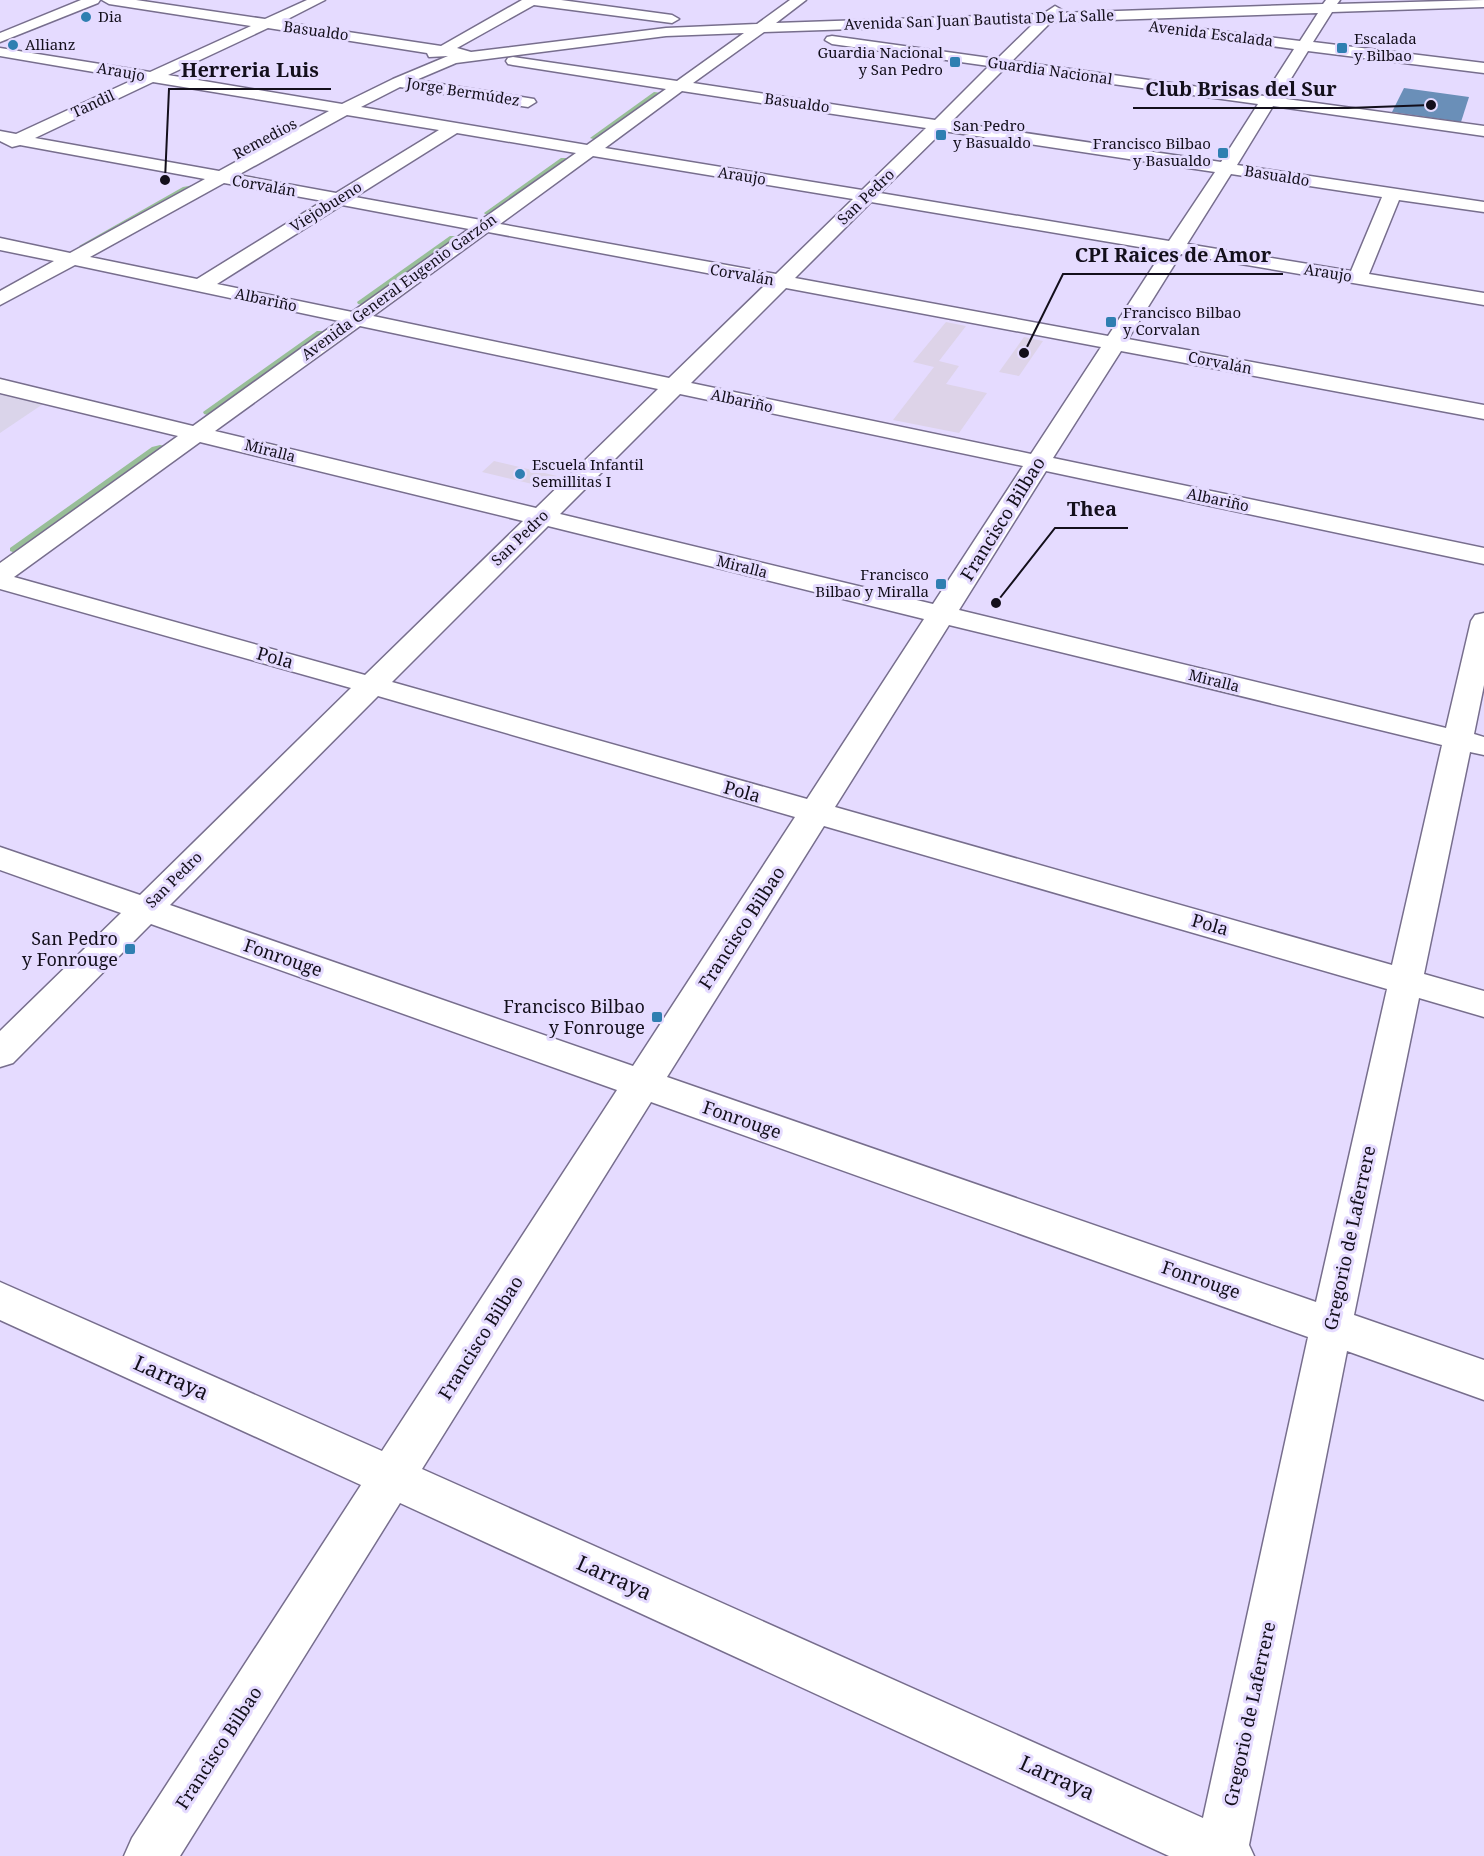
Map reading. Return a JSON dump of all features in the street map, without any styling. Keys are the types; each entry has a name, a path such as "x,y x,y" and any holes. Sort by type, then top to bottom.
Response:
{"street":[{"path":"0,38 93,0"},
{"name":"Basualdo","path":"109,0 1484,207"},
{"name":"Tandil","path":"0,147 318,0"},
{"path":"531,0 646,22"},
{"name":"Remedios","path":"0,299 72,259 326,106 444,50 531,0"},
{"name":"Avenida General Eugenio Garzón","path":"0,575 333,314 779,0"},
{"name":"Avenida General Eugenio Garzón","path":"0,548 355,319 679,86 746,25 799,0"},
{"name":"San Pedro","path":"0,1053 1066,0"},
{"name":"Avenida San Juan Bautista De La Salle","path":"475,55 666,32 746,25 1050,15 1383,0"},
{"name":"Avenida San Juan Bautista De La Salle","path":"1142,20 1331,3 1484,3"},
{"name":"Francisco Bilbao","path":"150,1856 1228,168 1331,3"},
{"path":"981,5 1050,15"},
{"name":"Avenida San Juan Bautista De La Salle","path":"1050,15 1076,17"},
{"name":"Avenida Escalada","path":"1076,17 1142,20 1304,45 1484,68"},
{"name":"Avenida San Juan Bautista De La Salle","path":"444,50 646,22 746,25"},
{"name":"Guardia Nacional","path":"746,25 771,32 1484,131"},
{"name":"Araujo","path":"0,51 1484,299"},
{"name":"Remedios","path":"0,283 51,255 398,82 436,64 475,55"},
{"path":"558,84 578,71"},
{"name":"Jorge Bermúdez","path":"398,82 533,99 479,132"},
{"name":"Viejobueno","path":"200,286 453,128"},
{"name":"Corvalán","path":"0,136 1484,412"},
{"path":"1358,278 1393,194"},
{"name":"Albariño","path":"0,244 1484,556"},
{"name":"Miralla","path":"0,386 1471,743"},
{"name":"Pola","path":"0,581 1484,1004"},
{"name":"Gregorio de Laferrere","path":"1224,1855 1331,1325 1405,981 1471,743 1484,621"},
{"name":"Fonrouge","path":"0,858 1484,1380"},
{"name":"Larraya","path":"0,1300 1224,1855"}],"shaded area":[{"path":"946,322 966,326 939,361 959,366 946,384 987,393 959,433 893,420 934,367 913,362"},
{"path":"1024,337 1043,341 1019,376 999,372"},
{"path":"0,393 43,404 0,433"},
{"name":"Escuela Infantil Semillitas I","path":"494,461 557,476 545,487 482,472"}],"green space":[{"path":"654,92 663,93 596,140 590,138"},
{"path":"561,158 569,158 491,215 484,213"},
{"path":"194,185 83,247 79,246 183,187"},
{"path":"450,236 459,236 365,305 358,304 357,302"},
{"path":"317,331 327,331 211,416 204,414 203,412"},
{"path":"165,446 15,553 10,551 10,548 152,447"}],"water":[{"path":"1404,88 1469,97 1461,122 1392,112"}],"place":[{"name":"Dia","path":"86,17"},
{"name":"Allianz","path":"13,45"},
{"name":"Escalada y Bilbao","path":"1342,48"},
{"name":"Guardia Nacional y San Pedro","path":"955,62"},
{"name":"Club Brisas del Sur","path":"1431,105"},
{"name":"San Pedro y Basualdo","path":"941,135"},
{"name":"Francisco Bilbao y Basualdo","path":"1223,153"},
{"name":"Herreria Luis","path":"165,180"},
{"name":"Francisco Bilbao y Corvalan","path":"1111,322"},
{"name":"CPI Raices de Amor","path":"1024,353"},
{"name":"Escuela Infantil Semillitas I","path":"520,474"},
{"name":"Francisco Bilbao y Miralla","path":"941,584"},
{"name":"Thea","path":"996,603"},
{"name":"San Pedro y Fonrouge","path":"130,949"},
{"name":"Francisco Bilbao y Fonrouge","path":"657,1017"}]}
